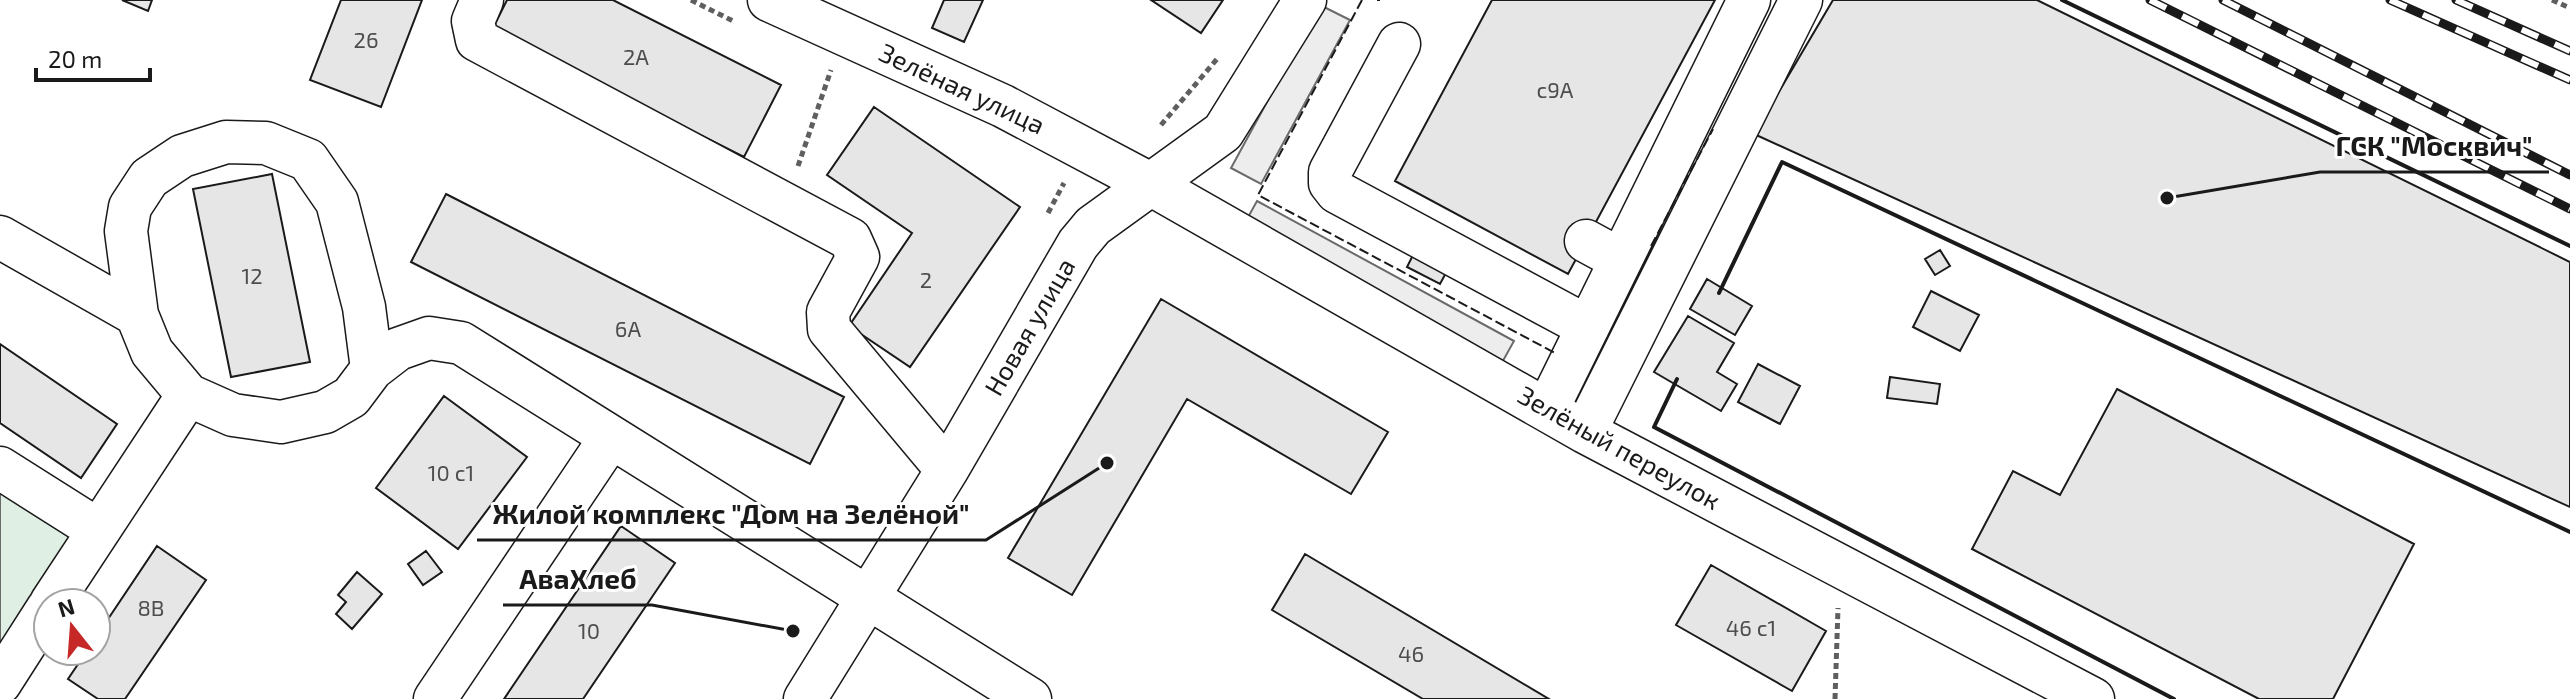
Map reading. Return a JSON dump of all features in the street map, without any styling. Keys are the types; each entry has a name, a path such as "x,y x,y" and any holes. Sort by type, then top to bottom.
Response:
{"street":[{"path":"482,0 473,21 477,40 850,239 858,257 828,312 829,329 947,470"},
{"name":"Новая улица","path":"805,699 947,470 1078,244 1093,226 1223,132 1305,0"},
{"path":"1547,410 1588,327 1603,250 1749,0"},
{"path":"1585,432 1801,0"},
{"name":"Зелёная улица","path":"758,14 837,51 1003,106 1152,185"},
{"path":"1399,44 1330,172 1330,183 1337,192 1588,327"},
{"path":"372,369 364,307 337,202 308,160 266,143 226,142 182,156 149,178 130,207 126,231 137,315 152,352 188,395 233,415 281,422 325,412 351,397 372,369 398,349 429,338 461,343 1030,699"},
{"name":"Зелёный переулок","path":"1152,185 1585,432 2093,699"},
{"path":"0,237 137,315"},
{"path":"61,587 188,395"},
{"path":"435,699 611,437"},
{"path":"0,468 98,530"},
{"path":"0,683 32,633"}],"path":[{"path":"691,0 758,14"},
{"path":"2552,0 2570,8"},
{"path":"785,205 837,51"},
{"path":"837,51 845,76"},
{"path":"1159,127 1219,58"},
{"path":"1044,222 1066,181 1052,174"},
{"path":"1835,699 1840,566"}],"green space":[{"path":"0,485 78,535 44,587 32,587 32,606 0,656"}],"shaded area":[{"path":"1320,5 1350,20 1261,184 1231,168"},
{"path":"1257,201 1514,341 1499,368 1242,228"}],"building":[{"path":"122,0 152,0 148,11"},
{"path":"341,0 422,0 381,107 310,80"},
{"path":"507,0 613,0 781,85 744,157 492,30"},
{"path":"944,0 983,0 964,42 932,28"},
{"path":"1151,0 1223,0 1201,33"},
{"path":"1492,0 1715,0 1568,274 1395,181"},
{"path":"1833,0 2037,0 2570,262 2570,507 1754,134"},
{"path":"874,107 1020,207 910,367 849,326 912,233 827,175"},
{"path":"272,174 310,362 231,377 193,189"},
{"path":"446,194 844,397 810,464 411,262"},
{"path":"1940,250 1950,266 1935,275 1925,259"},
{"path":"1414,253 1447,271 1440,284 1407,267"},
{"path":"1707,279 1752,306 1735,335 1690,309"},
{"path":"1931,291 1979,315 1960,351 1913,327"},
{"path":"1161,299 1388,432 1351,494 1187,399 1072,595 1008,558"},
{"path":"1688,316 1734,343 1717,372 1737,384 1721,411 1654,372"},
{"path":"0,344 117,424 81,478 0,423"},
{"path":"1758,364 1800,386 1780,424 1738,402"},
{"path":"1890,377 1940,384 1937,404 1887,398"},
{"path":"2117,389 2414,544 2333,699 2259,699 1972,549 2013,471 2060,495"},
{"path":"444,396 527,457 458,549 376,488"},
{"path":"621,526 675,563 583,699 504,699"},
{"path":"157,546 206,580 125,699 98,699 68,679 76,667 112,667 112,613"},
{"path":"426,551 442,572 423,585 408,564"},
{"path":"1305,554 1549,699 1423,699 1272,610"},
{"path":"1711,565 1826,631 1792,691 1676,625"},
{"path":"357,572 382,594 352,629 336,614 346,602 338,595"}],"railway":[{"path":"2150,0 2570,209"},
{"path":"2223,0 2570,175"},
{"path":"2390,0 2570,80"},
{"path":"2456,0 2570,51"}],"fence":[{"path":"1362,0 1258,195 1557,354"},
{"path":"1651,246 1713,129"}],"wall":[{"path":"2062,0 2570,246"},
{"path":"1719,293 1782,162 2570,532"},
{"path":"1677,379 1654,427 2174,699"}],"place":[{"name":"ГСК \"Москвич\"","path":"2167,198"},
{"name":"Жилой комплекс \"Дом на Зелёной\"","path":"1107,463"},
{"name":"АваХлеб","path":"793,631"}]}
